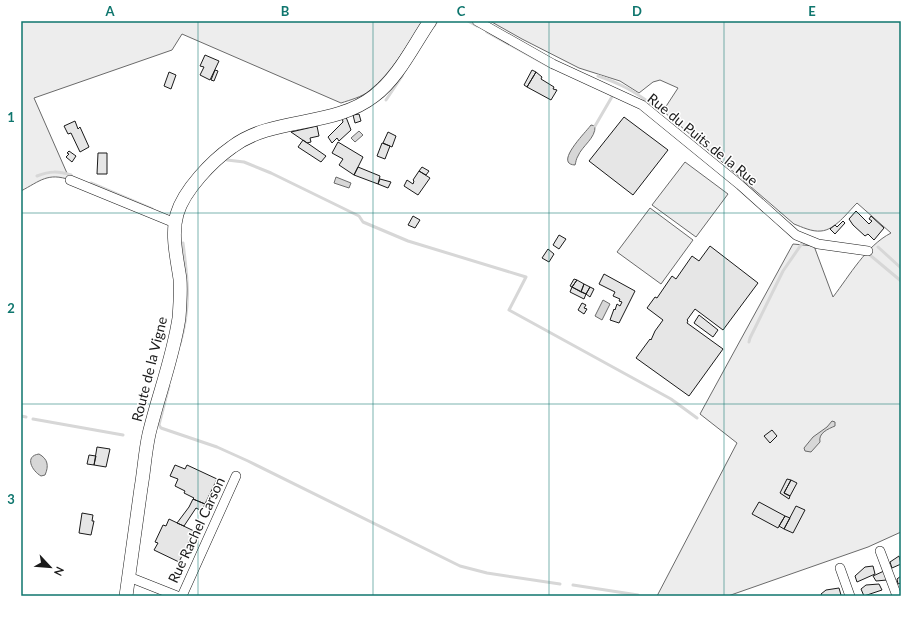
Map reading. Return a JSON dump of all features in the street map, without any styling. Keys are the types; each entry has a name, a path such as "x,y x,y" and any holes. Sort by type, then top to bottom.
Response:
{"street":[{"name":"Route de la Vigne","path":"126,596 149,436 170,361 179,318 180,296 176,248 176,223 181,204 195,184 218,158 242,140 272,129 342,112 359,106 374,96 392,77 430,21"},
{"name":"Rue du Puits de la Rue","path":"477,21 553,64 642,105 740,185 796,235 818,244 868,251"},
{"path":"70,180 176,223"},
{"name":"Rue Rachel Carson","path":"182,596 236,476"},
{"path":"880,550 897,596"},
{"path":"840,568 850,596"},
{"path":"129,577 177,596"}],"shaded area":[{"path":"21,21 423,21 399,58 377,84 363,95 341,103 182,34 172,50 34,98 70,180 50,177 21,191"},
{"path":"490,21 901,21 901,532 868,547 728,596 657,596 737,443 700,414 793,244 814,246 833,297 866,253 874,245 891,233 857,203 836,224 826,230 814,231 794,224 663,111 678,88 660,80 653,82 639,93 620,81 579,68"},
{"path":"591,125 595,126 595,130 591,138 580,152 575,165 569,163 569,153"},
{"path":"359,131 363,135 355,142 351,138"},
{"path":"685,162 728,194 696,237 652,205"},
{"path":"336,177 351,183 349,188 334,183"},
{"path":"650,208 693,240 661,284 617,252"},
{"path":"603,300 610,304 602,320 595,316"},
{"path":"832,421 835,422 835,426 822,434 820,442 811,452 805,451 804,448 813,437 827,427"},
{"path":"39,454 46,460 47,463 45,475 41,476 35,471 31,464 34,455"}],"building":[{"path":"205,55 219,61 210,80 200,75 204,67 200,66"},
{"path":"215,70 218,71 214,81 211,80"},
{"path":"532,70 536,72 527,87 524,85"},
{"path":"169,72 176,75 171,89 164,86"},
{"path":"536,72 542,77 541,79 554,87 553,89 557,90 551,100 527,87"},
{"path":"359,114 361,121 355,123 353,115"},
{"path":"346,117 351,130 339,141 337,138 332,143 328,137 343,122 342,118"},
{"path":"624,117 668,150 633,195 589,161"},
{"path":"75,121 78,129 80,127 89,147 80,152 71,133 68,134 64,126"},
{"path":"317,126 319,136 310,138 311,142 307,143 291,132"},
{"path":"388,132 396,136 392,147 383,143"},
{"path":"303,140 326,156 321,162 298,147"},
{"path":"338,142 363,157 354,175 339,165 343,159 332,153"},
{"path":"382,143 390,146 385,159 377,156"},
{"path":"69,151 76,156 72,162 66,157 69,154 67,153"},
{"path":"98,153 107,153 107,174 97,174"},
{"path":"358,167 380,176 378,184 354,175"},
{"path":"422,167 429,171 426,175 419,171"},
{"path":"419,171 430,178 418,195 404,186 407,180 413,184 413,180"},
{"path":"380,179 391,182 388,188 378,184"},
{"path":"856,211 869,224 872,221 869,219 871,216 884,228 874,240 868,234 865,236 849,219"},
{"path":"413,216 420,220 415,228 408,225"},
{"path":"843,221 845,223 835,234 830,229 835,225 837,227"},
{"path":"559,235 566,239 559,249 553,245"},
{"path":"710,246 758,283 723,330 695,309 687,320 687,323 723,349 689,396 636,358 650,339 651,340 655,331 663,320 647,308 655,297 657,298 672,276 676,279 692,256 699,261"},
{"path":"548,249 554,254 549,262 542,258"},
{"path":"604,274 635,291 619,323 610,320 617,304 620,306 622,302 619,301 620,299 613,296 615,292 599,284"},
{"path":"574,279 577,280 572,287 570,286"},
{"path":"577,280 584,284 581,292 572,287"},
{"path":"584,284 590,287 586,294 581,292"},
{"path":"572,287 586,294 584,299 570,292"},
{"path":"590,287 594,289 590,297 586,294"},
{"path":"582,303 586,305 584,308 587,309 584,314 578,310"},
{"path":"699,315 718,330 713,337 694,323"},
{"path":"772,430 777,436 770,443 764,436"},
{"path":"97,447 110,449 106,467 94,465"},
{"path":"89,455 96,456 94,465 87,464"},
{"path":"175,465 185,469 187,465 217,479 205,504 193,499 194,498 184,493 185,491 175,486 178,479 170,476"},
{"path":"787,479 791,480 784,493 790,496 789,499 780,493"},
{"path":"791,480 797,483 790,496 784,493"},
{"path":"193,499 205,504 202,511 196,508 184,526 177,523 189,507"},
{"path":"759,502 785,516 778,528 752,514"},
{"path":"796,506 805,510 793,533 784,529"},
{"path":"82,513 93,515 92,521 94,521 91,535 79,533"},
{"path":"785,516 790,518 784,529 779,526"},
{"path":"169,519 194,531 179,562 154,550 158,543 155,542 163,525 166,526"},
{"path":"899,556 901,564 892,568 890,562"},
{"path":"873,566 875,574 857,582 855,576 865,567"},
{"path":"884,571 887,580 876,581 873,576"},
{"path":"901,576 901,583 898,584 897,579"},
{"path":"879,584 882,590 864,596 861,589 866,585"},
{"path":"839,588 841,595 839,596 822,596 821,594 826,590"}],"waterway":[{"path":"434,26 437,21"},
{"path":"468,21 477,26"},
{"path":"487,32 552,68"},
{"path":"386,100 402,76"},
{"path":"598,76 625,87 650,103"},
{"path":"595,126 613,95"},
{"path":"227,160 244,162 271,173 359,216 363,222 408,241 526,277 509,310 671,399 697,418"},
{"path":"37,176 54,172 71,175"},
{"path":"91,183 152,209"},
{"path":"749,342 783,271 803,242 805,242"},
{"path":"180,344 186,318 188,294 183,243"},
{"path":"878,247 901,268"},
{"path":"870,255 901,281"},
{"path":"169,386 159,425 161,428 217,447 248,461 460,566 487,573 560,584"},
{"path":"21,416 26,417"},
{"path":"33,419 123,435"},
{"path":"573,585 638,595"}]}
